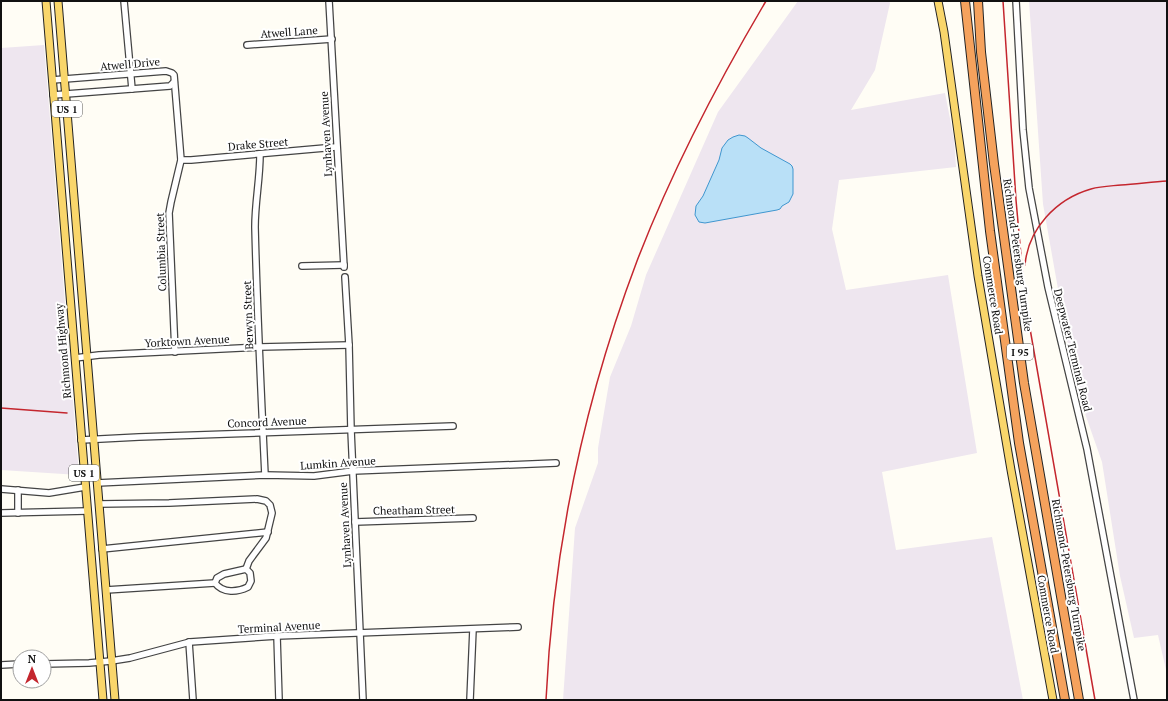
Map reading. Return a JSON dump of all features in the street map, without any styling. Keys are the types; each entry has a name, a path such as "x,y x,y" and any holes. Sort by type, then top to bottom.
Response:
{"highway":[{"name":"Richmond-Petersburg Turnpike","path":"978,1 981,52 994,164 1024,382 1079,700"},
{"name":"Richmond-Petersburg Turnpike","path":"965,2 990,231 1019,444 1065,700"}],"main road":[{"name":"Richmond Highway","path":"46,1 102,700"},
{"name":"Richmond Highway","path":"58,1 115,700"},
{"name":"Commerce Road","path":"938,1 944,32 978,276 1053,700"},
{"name":"Commerce Road","path":"940,10 939,27 968,236 989,367 1048,700"}],"street":[{"path":"124,1 132,89"},
{"name":"Lynhaven Avenue","path":"302,266 344,266 336,147 329,1"},
{"name":"Deepwater Terminal Road","path":"1016,1 1023,130 1029,188 1048,287 1087,449 1134,700"},
{"name":"Atwell Lane","path":"247,45 332,39"},
{"name":"Atwell Drive","path":"52,80 169,72 174,75 174,82"},
{"path":"53,95 170,86 174,82"},
{"name":"Columbia Street","path":"174,82 181,160 169,213 175,352"},
{"name":"Drake Street","path":"181,160 336,147"},
{"name":"Berwyn Street","path":"260,154 255,225 265,475"},
{"name":"Lynhaven Avenue","path":"344,277 349,345 351,430 363,700"},
{"name":"Yorktown Avenue","path":"75,358 175,352 349,345"},
{"name":"Concord Avenue","path":"81,440 453,426"},
{"name":"Lumkin Avenue","path":"97,483 265,475 314,476 353,471 556,462"},
{"path":"1,489 49,493 85,487"},
{"path":"18,490 18,513"},
{"path":"99,504 169,504 257,499 266,501 270,505 272,513 268,532 266,538 249,561 246,569"},
{"path":"1,513 87,511"},
{"name":"Cheatham Street","path":"355,522 473,518"},
{"path":"102,549 268,532"},
{"path":"106,590 215,583 224,590 232,591 248,587 251,581 250,573 246,569"},
{"path":"215,583 217,578 224,574 246,569"},
{"name":"Terminal Avenue","path":"52,664 100,663 130,658 190,642 277,636 518,627"},
{"path":"470,700 473,629"},
{"path":"277,636 279,700"},
{"path":"190,642 193,700"},
{"path":"1,665 12,664"}],"shaded area":[{"path":"798,1 889,1 890,3 875,70 851,110 945,93 954,139 956,167 839,180 832,229 846,290 948,275 977,453 882,472 896,550 992,537 1023,700 563,700 575,528 598,463 598,448 610,377 631,326 646,275 718,112"},
{"path":"1029,1 1167,1 1167,674 1158,635 1134,638 1120,576 1102,462 1075,385 1043,204"},
{"path":"44,45 79,475 1,470 1,48"}],"water":[{"path":"739,135 745,136 761,148 792,166 793,194 789,202 777,210 705,223 699,222 695,215 696,206 703,196 719,160 722,148 728,140"}],"railway":[{"path":"546,700 550,644 564,532 574,477 601,368 637,261 665,194 696,128 766,1"},
{"path":"1003,1 1016,200 1025,300 1095,700"},
{"path":"1025,265 1027,252 1038,228 1046,217 1066,200 1098,187 1167,181"},
{"path":"1,408 67,413"}]}
